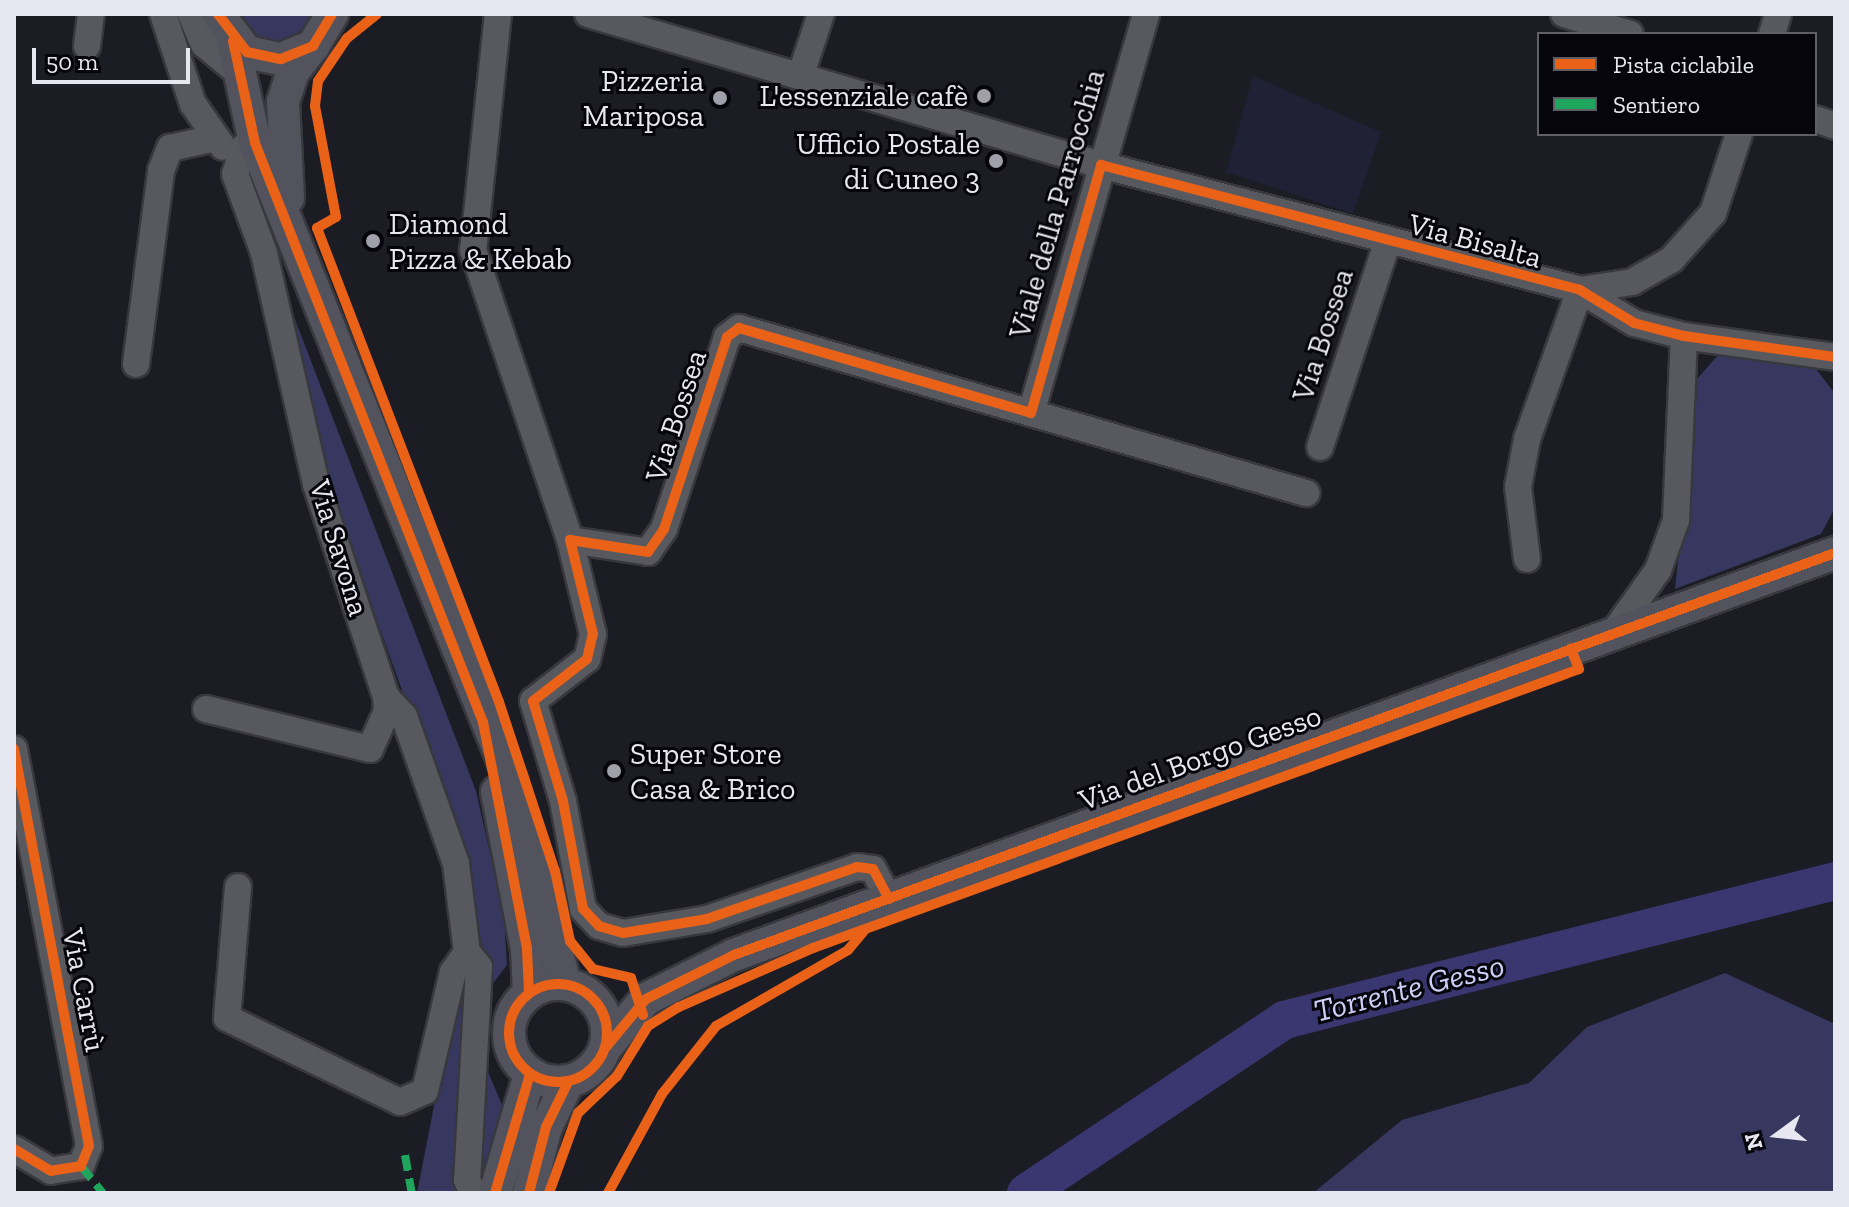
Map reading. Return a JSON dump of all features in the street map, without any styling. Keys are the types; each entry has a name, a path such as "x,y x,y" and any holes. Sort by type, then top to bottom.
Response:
{"main road":[{"path":"228,41 281,59 329,23"},
{"name":"Via Savona","path":"289,221 283,102 293,72 329,23"},
{"name":"Via Savona","path":"228,41 246,150 289,221 483,722 512,783 579,991"},
{"name":"Via del Borgo Gesso","path":"606,1047 646,999 734,955 1835,553"},
{"name":"Via Savona","path":"483,722 527,949 529,993"},
{"path":"529,1193 546,1127 568,1082 591,1070 606,1047 605,1021 579,991 529,993 516,1007 510,1043 530,1074 568,1082"},
{"name":"Via del Borgo Gesso","path":"579,991 646,999"},
{"path":"495,1193 530,1074"}],"street":[{"path":"87,46 91,14"},
{"path":"163,14 211,139"},
{"path":"191,14 204,44 228,41"},
{"path":"498,14 473,250 570,540 593,634 587,659 533,701 563,801 583,909 599,926 623,933 707,919 857,867 873,869 889,899"},
{"name":"Via Bisalta","path":"588,14 801,74 1101,165 1387,243 1580,290 1634,323 1684,336 1835,357"},
{"path":"801,74 821,14"},
{"name":"Viale della Parrocchia","path":"1031,413 1146,14"},
{"path":"1564,14 1623,32"},
{"path":"1527,559 1518,487 1527,439 1580,290 1632,282 1671,260 1713,213 1738,136"},
{"path":"136,364 161,171 170,148 211,139 246,150"},
{"name":"Via Savona","path":"246,150 235,174 264,253 316,484 386,697 404,716 456,864 467,952 479,967 467,1180 473,1193"},
{"name":"Via Bossea","path":"1320,447 1387,243"},
{"name":"Via Bossea","path":"570,540 648,552 664,529 727,337 739,328 1306,493"},
{"path":"1614,632 1658,570 1676,520 1684,336"},
{"path":"206,709 370,749 386,697"},
{"name":"Via Carrù","path":"14,749 89,1146 81,1166 51,1171 14,1149"},
{"path":"238,887 227,1018 234,1027 400,1102 425,1091 453,972 467,952"}],"shaded area":[{"path":"232,14 314,14 296,37 270,44 256,41"},
{"path":"1253,76 1381,132 1353,214 1226,172"},
{"path":"291,309 476,791 504,915 507,965 491,986 463,861 329,486"},
{"path":"1718,355 1814,366 1835,394 1835,508 1821,534 1675,589 1697,379"},
{"path":"471,965 461,1193 417,1193 461,968"},
{"path":"1725,973 1835,1024 1835,1191 1313,1193 1402,1120 1529,1083 1587,1027"},
{"path":"483,1060 502,1105 484,1193 474,1174"}],"waterway":[{"name":"Torrente Gesso","path":"1026,1193 1284,1020 1835,881"}],"marked path":[{"path":"405,1155 412,1193"},
{"path":"81,1166 103,1193"}],"cycle path":[{"path":"218,14 247,52 281,59 313,46 332,14"},
{"path":"377,14 347,38 318,81 315,106 336,217 317,228 499,702 555,871 570,941 593,969 631,978 643,1015"},
{"path":"233,41 255,143 483,722 527,949 529,993"},
{"path":"889,899 873,869 857,867 707,919 623,933 599,926 583,909 563,801 533,701 587,659 593,634 570,540 648,552 664,529 727,337 739,328 1031,413 1101,165 1580,290 1634,323 1684,336 1835,357"},
{"path":"606,1047 646,999 734,955 1835,553"},
{"path":"549,1193 578,1113 617,1076 648,1026 679,1007 813,948 1579,669 1571,649"},
{"path":"14,749 89,1146 81,1166 51,1171 14,1149"},
{"path":"608,1193 662,1094 716,1026 848,950 864,931"},
{"path":"558,984 577,988 593,998 603,1014 607,1033 603,1052 593,1068 577,1078 558,1082 539,1078 523,1068 513,1052 509,1033 513,1014 523,998 539,988 558,984"},
{"path":"495,1193 530,1074"},
{"path":"529,1193 546,1127 568,1082"}],"place":[{"name":"L'essenziale cafè","path":"984,96"},
{"name":"Pizzeria Mariposa","path":"720,98"},
{"name":"Ufficio Postale di Cuneo 3","path":"996,161"},
{"name":"Diamond Pizza & Kebab","path":"373,241"},
{"name":"Super Store Casa & Brico","path":"614,771"}]}
